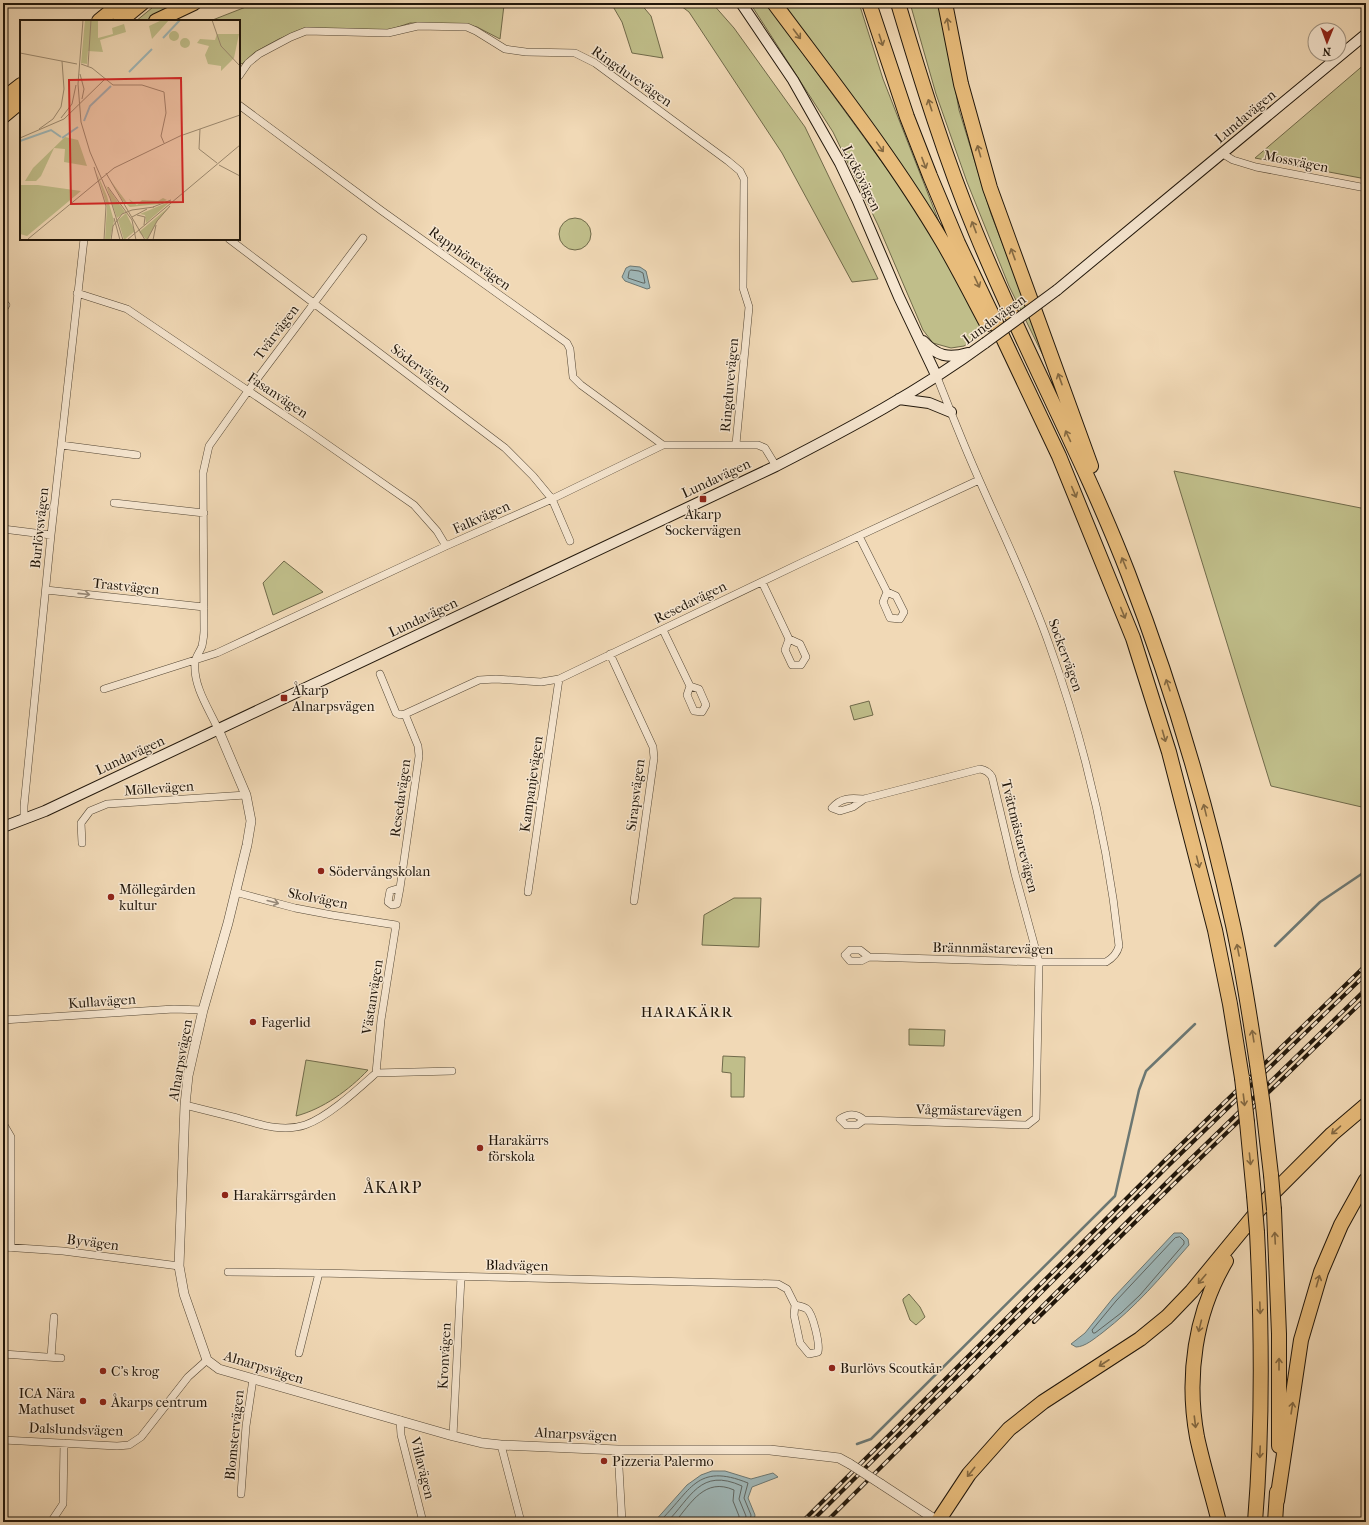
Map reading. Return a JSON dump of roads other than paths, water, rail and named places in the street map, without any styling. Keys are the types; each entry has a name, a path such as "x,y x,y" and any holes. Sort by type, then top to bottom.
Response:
{"highway":[{"path":"93,20 110,3"},
{"path":"100,20 121,3"},
{"path":"121,20 142,3"},
{"path":"158,20 194,3"},
{"path":"774,3 878,144 927,217 1059,456"},
{"path":"869,3 906,117 930,176 958,243 1059,456 1133,638 1153,698 1181,795 1215,930 1230,1004 1242,1078 1247,1122 1257,1232 1261,1334 1259,1476 1255,1522"},
{"path":"898,3 913,54 950,164 976,233 1112,535 1148,626 1189,751 1233,923 1249,1009 1257,1064 1274,1210 1279,1341 1277,1501"},
{"path":"945,3 961,84 990,188 1023,284 1076,424 1112,535"},
{"path":"3,99 20,86"},
{"path":"3,116 20,102"},
{"path":"938,1522 968,1474 1009,1429 1043,1402 1140,1339 1167,1317 1202,1279 1271,1195 1332,1134 1366,1105"},
{"path":"1275,1522 1302,1340 1320,1272 1341,1225 1366,1180"},
{"path":"1219,1522 1201,1454 1193,1406 1192,1383 1198,1333 1208,1297 1217,1276 1271,1195"}],"main road":[{"name":"Lyckövägen","path":"740,3 793,80 827,139 857,199 912,326 937,377"},
{"name":"Lundavägen","path":"3,826 24,820 776,466 835,436 937,377 974,352 1057,290 1366,34"},
{"path":"912,326 932,351 954,356 974,352"},
{"path":"899,399 929,403 951,412"}],"street":[{"name":"Ringduvevägen","path":"240,75 248,63 259,54 291,37 306,31 388,33 418,26 467,27 505,49 526,52 576,53 594,63 728,161 740,171 744,179 743,288 749,307 736,444"},
{"name":"Rapphönevägen","path":"240,106 382,211 566,343 570,349 573,377 581,385 663,445"},
{"name":"Mossvägen","path":"1223,154 1233,160 1256,167 1366,188"},
{"name":"Tvärvägen","path":"218,729 195,676 195,660 202,646 204,630 203,473 209,446 248,391 363,238"},
{"name":"Burlövsvägen","path":"24,820 24,806 60,446 84,240"},
{"name":"Södervägen","path":"230,240 505,448 533,476 552,499 570,542"},
{"name":"Fasanvägen","path":"77,293 127,309 248,391 414,505 437,531 446,546"},
{"name":"Sockervägen","path":"937,377 979,480 1020,568 1070,703 1092,784 1112,889 1118,946 1118,952 1115,956"},
{"name":"Falkvägen","path":"104,689 217,653 446,546 552,499 663,445 754,444 762,446 769,453 776,466"},
{"path":"60,446 137,455"},
{"name":"Resedavägen","path":"380,674 396,713 400,715 479,680 496,679 541,682 559,679 979,480"},
{"path":"114,503 204,513"},
{"path":"3,529 51,535"},
{"path":"859,536 887,592"},
{"path":"762,582 789,639"},
{"name":"Trastvägen","path":"46,590 204,607"},
{"path":"663,630 690,686"},
{"name":"Sirapsvägen","path":"610,654 653,747 654,758 634,901"},
{"name":"Kampanjevägen","path":"528,892 559,679"},
{"name":"Resedavägen","path":"400,888 420,756 418,746 405,714"},
{"name":"Alnarpsvägen","path":"218,729 246,795 250,822 235,892 213,978 202,1010 188,1076 185,1105 179,1266 184,1294 207,1360 219,1369 482,1443 618,1450 770,1450 839,1458 938,1522"},
{"name":"Tvättmästarevägen","path":"864,799 980,769 986,770 990,773 1038,962"},
{"name":"Möllevägen","path":"82,843 81,823 90,811 107,804 246,795"},
{"name":"Skolvägen","path":"235,892 295,908 396,925"},
{"name":"Västanvägen","path":"376,1073 381,1020 396,925"},
{"name":"Brännmästarevägen","path":"869,957 1038,962 1106,962 1115,956"},
{"name":"Vågmästarevägen","path":"864,1120 1027,1125 1036,1118 1038,962"},
{"name":"Kullavägen","path":"3,1020 174,1009 202,1010"},
{"path":"185,1105 269,1126 279,1128 295,1128 314,1121 326,1114 356,1091 376,1073 452,1071"},
{"path":"4,1125 11,1136 11,1248"},
{"name":"Byvägen","path":"3,1247 63,1251 179,1266"},
{"name":"Bladvägen","path":"228,1272 778,1284 787,1289 796,1305 794,1315 800,1343 809,1354 818,1352 818,1339 809,1310 796,1305"},
{"path":"299,1353 319,1273"},
{"name":"Kronvägen","path":"453,1436 461,1277"},
{"path":"51,1357 54,1317"},
{"path":"3,1354 61,1358"},
{"name":"Dalslundsvägen","path":"3,1440 117,1446 129,1445 141,1436 188,1376 207,1360"},
{"name":"Blomstervägen","path":"241,1494 246,1426 253,1378"},
{"name":"Villavägen","path":"400,1420 400,1435 423,1522"},
{"path":"51,1522 63,1504 64,1443"},
{"path":"501,1445 521,1522"},
{"path":"618,1450 622,1522"}],"water":[{"path":"630,266 640,267 646,271 650,288 647,289 625,281 622,277 626,268"},
{"path":"1174,1233 1182,1233 1188,1239 1189,1245 1148,1291 1115,1323 1093,1340 1079,1347 1071,1344 1085,1333 1113,1298"},
{"path":"712,1471 725,1471 751,1479 773,1473 778,1477 752,1487 748,1498 755,1515 754,1522 654,1522 687,1485 701,1475"}],"waterway":[{"path":"1275,946 1320,902 1366,871"},
{"path":"857,1444 871,1439 1115,1196 1139,1090 1146,1071 1195,1024"}],"tunnel":[{"path":"106,15 107,3"}],"railway":[{"path":"802,1522 1164,1161 1366,965"},
{"path":"811,1522 1168,1166 1366,974"},
{"path":"826,1522 1175,1174 1366,989"},
{"path":"1034,1322 1366,998"}],"place":[{"name":"Åkarp Sockervägen","path":"703,499"},
{"name":"Åkarp Alnarpsvägen","path":"284,698"},
{"name":"Södervångskolan","path":"321,871"},
{"name":"Möllegården kultur","path":"111,897"},
{"name":"Fagerlid","path":"253,1022"},
{"name":"Harakärrs förskola","path":"480,1148"},
{"name":"Harakärrsgården","path":"225,1195"},
{"name":"Burlövs Scoutkår","path":"832,1368"},
{"name":"C's krog","path":"103,1371"},
{"name":"ICA Nära Mathuset","path":"83,1401"},
{"name":"Åkarps centrum","path":"103,1402"},
{"name":"Pizzeria Palermo","path":"604,1461"}],"district":[{"name":"HARAKÄRR","path":"687,1012"},
{"name":"ÅKARP","path":"393,1187"}]}
